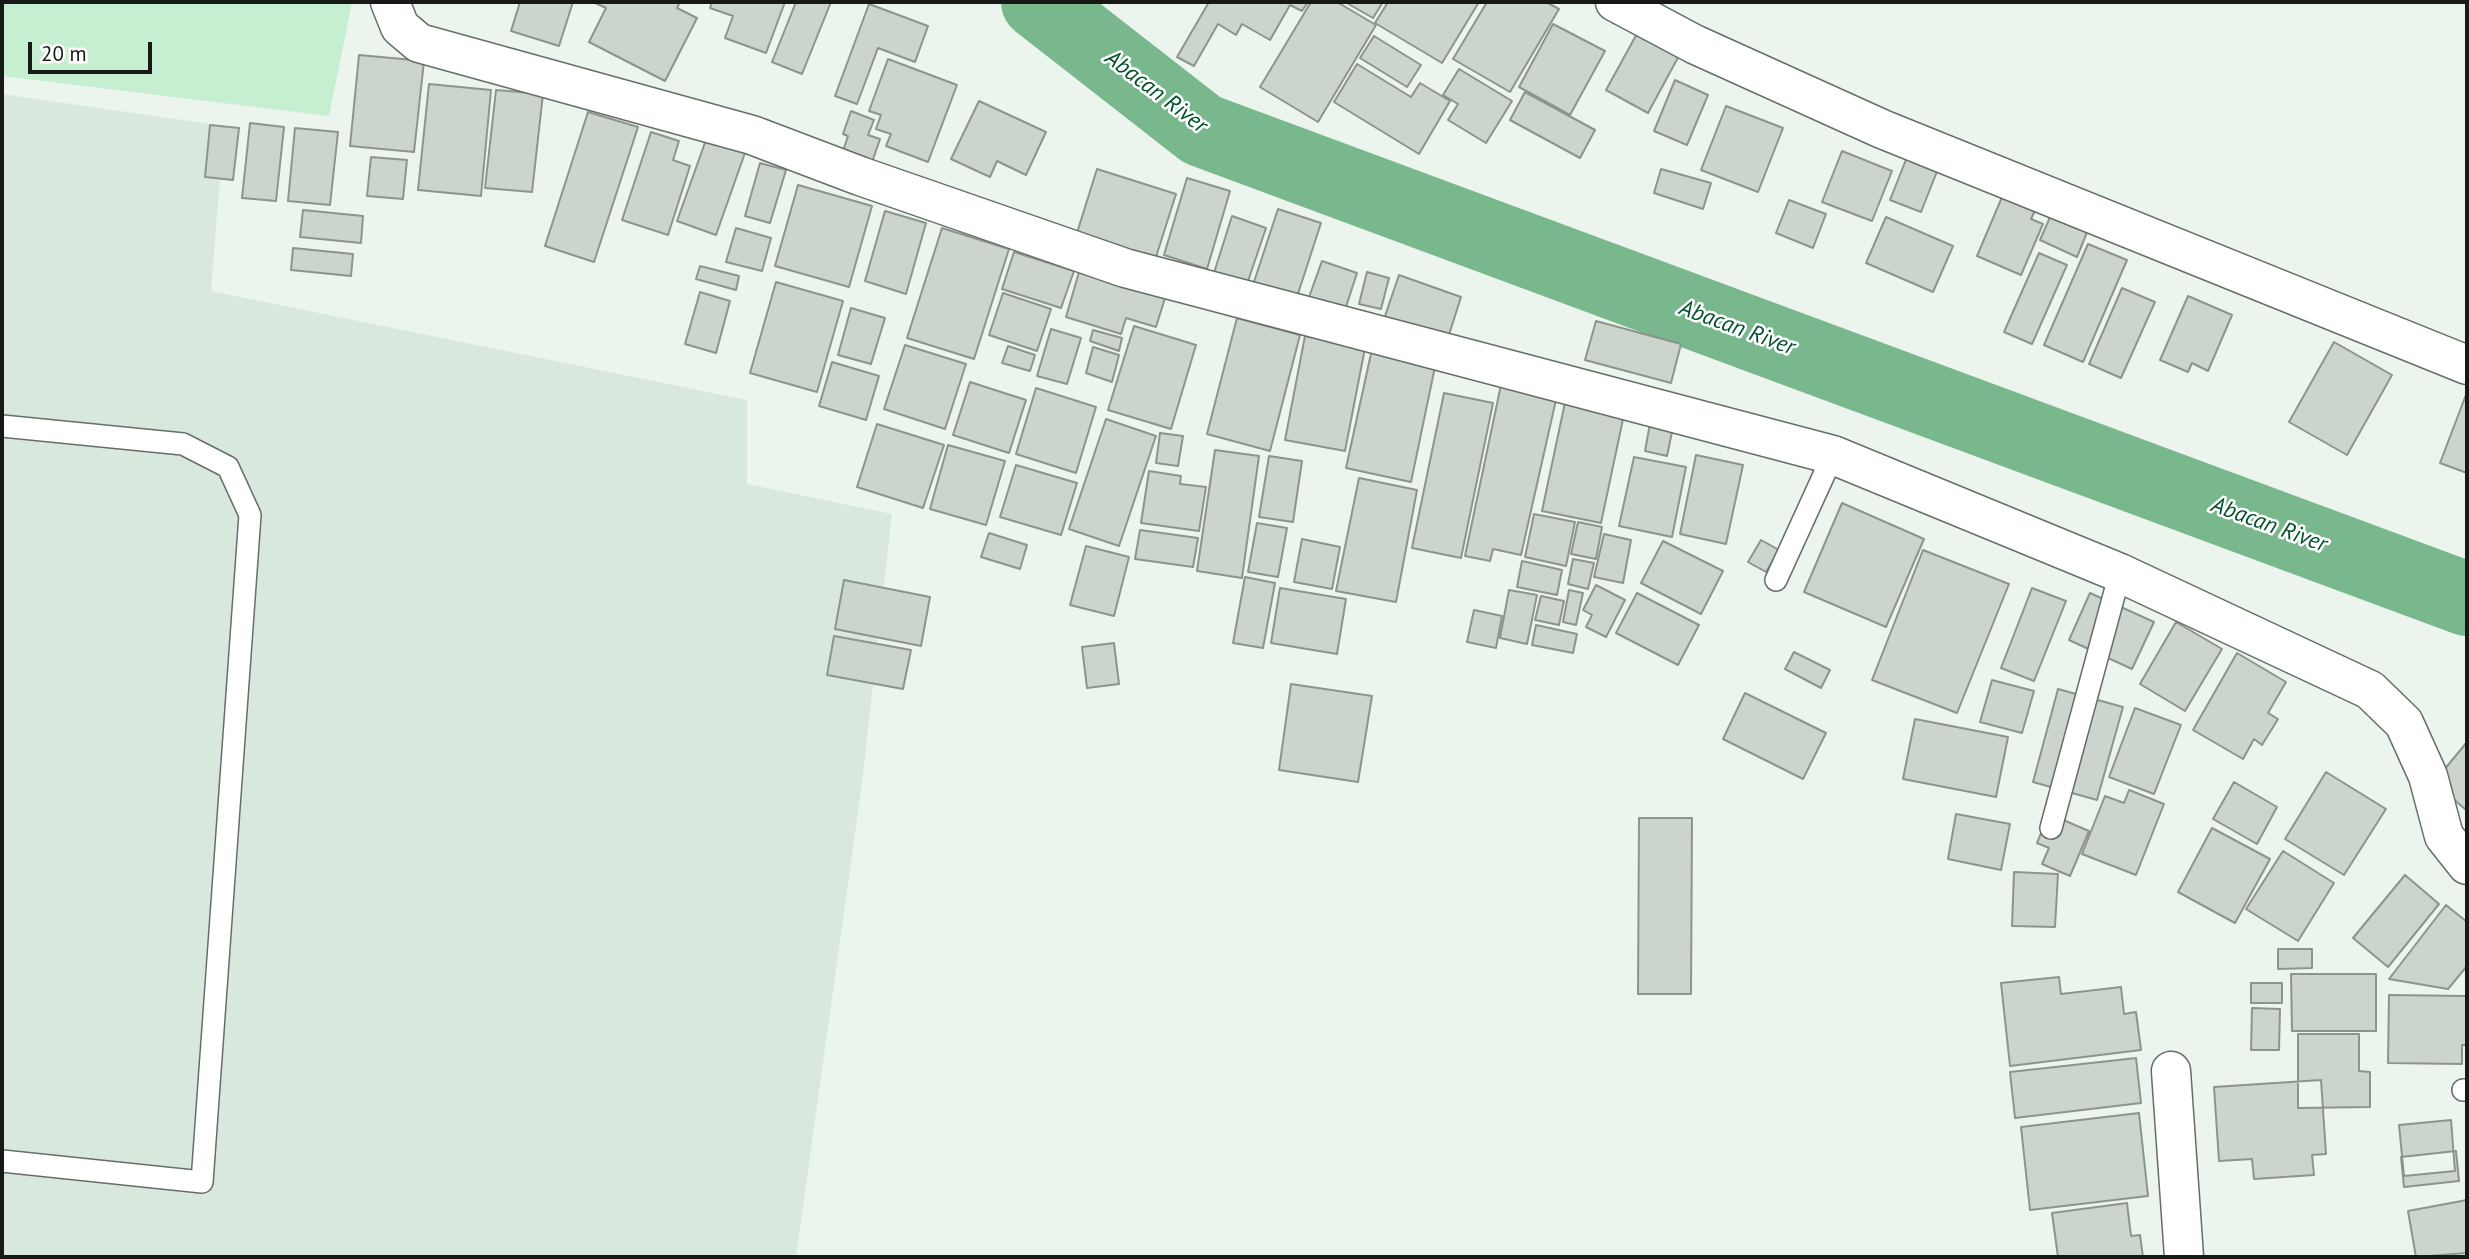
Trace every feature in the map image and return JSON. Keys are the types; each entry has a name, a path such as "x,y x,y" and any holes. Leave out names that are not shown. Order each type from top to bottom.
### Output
{"street":[{"path":"390,2 400,27 419,43 752,135 860,177 1125,268 1833,455 2120,573 2370,690 2404,723 2428,776 2444,836 2467,865"},
{"path":"1615,2 1694,44 1882,129 2467,365"},
{"path":"2171,1072 2183,1257"}],"lane":[{"path":"2,426 183,444 228,467 250,515 202,1182 2,1161"},
{"path":"1776,580 1833,455"},
{"path":"2051,828 2120,573"}],"shaded area":[{"path":"2,94 224,126 211,291 747,400 747,484 892,514 862,783 796,1257 2,1257"}],"green space":[{"path":"2,2 352,2 329,116 2,76"}],"building":[{"path":"520,2 573,2 559,46 511,31"},
{"path":"593,2 680,2 677,8 697,18 665,81 589,42 606,8"},
{"path":"712,2 785,2 766,53 725,38 733,16 710,8"},
{"path":"796,2 831,2 802,74 772,62"},
{"path":"1209,2 1308,2 1302,11 1290,5 1270,40 1242,24 1236,35 1218,24 1194,66 1177,57"},
{"path":"1311,2 1337,2 1376,25 1318,122 1260,87"},
{"path":"1345,2 1383,2 1373,18"},
{"path":"1388,2 1479,2 1442,63 1375,23"},
{"path":"1487,2 1546,2 1559,9 1510,92 1453,59"},
{"path":"869,4 928,26 915,62 878,48 857,104 835,96"},
{"path":"1553,24 1605,51 1570,115 1519,87"},
{"path":"1639,30 1681,52 1648,113 1606,90"},
{"path":"1374,36 1421,65 1407,87 1360,58"},
{"path":"359,55 424,61 414,152 350,146"},
{"path":"888,59 957,85 928,162 886,146 891,134 876,129 881,115 869,111"},
{"path":"1357,64 1411,97 1420,83 1450,101 1419,154 1334,102"},
{"path":"1459,69 1512,101 1486,143 1448,120 1458,104 1443,95"},
{"path":"1675,80 1708,95 1687,145 1654,131"},
{"path":"429,84 491,90 481,196 418,190"},
{"path":"496,90 543,94 532,192 485,188"},
{"path":"1525,92 1595,130 1580,158 1510,120"},
{"path":"979,101 1046,132 1026,175 997,161 990,177 951,159"},
{"path":"1726,106 1783,128 1758,192 1701,170"},
{"path":"851,111 874,120 868,135 880,139 871,165 842,154 848,136 843,134"},
{"path":"588,112 638,127 594,262 545,246"},
{"path":"250,123 284,127 276,201 242,198"},
{"path":"210,125 239,128 233,180 205,177"},
{"path":"295,128 338,132 330,205 288,201"},
{"path":"651,132 679,141 673,160 690,166 668,235 622,220"},
{"path":"707,137 746,150 716,235 677,221"},
{"path":"1842,151 1892,171 1872,221 1822,202"},
{"path":"371,157 407,160 403,199 367,196"},
{"path":"1907,157 1938,169 1921,212 1890,200"},
{"path":"760,163 786,170 770,223 745,216"},
{"path":"1097,169 1176,194 1155,260 1076,236"},
{"path":"1661,169 1711,183 1703,209 1654,193"},
{"path":"1187,178 1230,191 1207,269 1164,255"},
{"path":"798,185 872,206 849,287 775,266"},
{"path":"2005,190 2038,204 2031,219 2043,224 2021,275 1977,256"},
{"path":"1789,200 1826,214 1813,248 1776,233"},
{"path":"1278,209 1321,223 1295,303 1252,288"},
{"path":"303,210 363,216 361,243 300,237"},
{"path":"885,211 926,223 906,294 865,281"},
{"path":"2051,215 2088,230 2077,257 2040,240"},
{"path":"1232,216 1266,228 1246,287 1213,276"},
{"path":"1886,217 1953,246 1933,292 1866,263"},
{"path":"736,228 771,238 762,271 726,262"},
{"path":"942,228 1009,249 974,359 907,338"},
{"path":"2088,244 2127,260 2083,362 2044,345"},
{"path":"293,248 353,254 351,276 291,270"},
{"path":"1014,252 1074,271 1061,308 1002,289"},
{"path":"2039,253 2067,265 2032,344 2004,332"},
{"path":"1322,261 1357,273 1344,313 1308,300"},
{"path":"700,266 739,276 736,290 696,279"},
{"path":"1079,272 1165,298 1156,327 1126,318 1121,334 1066,317"},
{"path":"1367,272 1389,278 1381,309 1359,304"},
{"path":"1399,275 1461,297 1447,341 1384,319"},
{"path":"776,282 843,301 817,392 750,373"},
{"path":"2122,288 2155,302 2121,378 2089,364"},
{"path":"700,292 730,301 716,353 685,344"},
{"path":"1003,293 1051,309 1037,351 989,335"},
{"path":"2188,296 2232,315 2208,371 2192,363 2188,372 2160,360"},
{"path":"851,308 885,318 871,364 838,355"},
{"path":"1237,318 1300,335 1270,451 1207,434"},
{"path":"1596,321 1681,344 1671,383 1585,360"},
{"path":"1134,326 1196,345 1171,429 1108,410"},
{"path":"1051,329 1081,338 1067,384 1037,376"},
{"path":"1093,330 1122,338 1119,351 1090,341"},
{"path":"1305,336 1365,348 1345,451 1285,440"},
{"path":"2334,342 2392,375 2347,455 2289,422"},
{"path":"905,345 966,364 945,429 884,409"},
{"path":"1008,346 1035,355 1030,371 1002,363"},
{"path":"1093,347 1119,355 1112,382 1086,373"},
{"path":"1372,349 1436,362 1411,482 1346,468"},
{"path":"832,362 879,376 866,420 819,406"},
{"path":"1502,380 1558,391 1521,555 1493,549 1490,561 1465,556"},
{"path":"970,382 1026,400 1009,453 953,435"},
{"path":"1036,388 1096,407 1076,473 1016,454"},
{"path":"2467,392 2467,473 2440,463"},
{"path":"1444,393 1493,403 1461,558 1412,548"},
{"path":"1567,393 1626,405 1601,523 1542,511"},
{"path":"1651,418 1674,422 1667,456 1645,451"},
{"path":"1106,419 1156,436 1119,546 1069,529"},
{"path":"877,424 944,445 923,508 857,487"},
{"path":"1160,433 1183,436 1178,466 1156,463"},
{"path":"948,445 1005,461 986,525 930,509"},
{"path":"1215,450 1259,456 1242,578 1197,571"},
{"path":"1696,455 1743,465 1726,544 1680,534"},
{"path":"1269,456 1302,461 1293,522 1259,517"},
{"path":"1634,457 1686,467 1672,537 1619,526"},
{"path":"1016,465 1077,483 1061,535 1000,517"},
{"path":"1149,471 1181,476 1180,484 1206,487 1199,531 1141,523"},
{"path":"1359,478 1417,490 1396,602 1336,591"},
{"path":"1842,503 1924,539 1886,627 1804,592"},
{"path":"1534,514 1575,522 1566,566 1525,557"},
{"path":"1578,522 1602,527 1596,559 1571,554"},
{"path":"1257,523 1287,528 1278,577 1248,572"},
{"path":"1140,530 1198,538 1193,567 1135,559"},
{"path":"989,533 1027,545 1020,569 981,557"},
{"path":"1604,534 1631,540 1623,583 1594,577"},
{"path":"1302,539 1340,547 1332,589 1294,582"},
{"path":"1761,540 1779,550 1766,572 1748,562"},
{"path":"1663,541 1723,571 1701,614 1641,583"},
{"path":"1086,546 1129,557 1114,616 1070,605"},
{"path":"1923,550 2009,584 1957,713 1872,680"},
{"path":"1573,559 1594,563 1588,589 1568,584"},
{"path":"1522,561 1562,570 1557,595 1517,587"},
{"path":"1245,577 1275,583 1263,648 1233,643"},
{"path":"844,580 930,597 921,646 835,629"},
{"path":"1596,585 1625,600 1606,637 1586,627 1592,615 1583,610"},
{"path":"1280,588 1346,599 1337,654 1271,643"},
{"path":"2032,588 2066,601 2034,681 2001,668"},
{"path":"1509,590 1537,595 1527,644 1500,638"},
{"path":"1569,590 1583,593 1576,625 1563,622"},
{"path":"1637,593 1699,625 1678,665 1616,633"},
{"path":"2090,593 2154,622 2132,669 2069,640"},
{"path":"1541,596 1564,601 1559,625 1535,620"},
{"path":"1474,610 1502,616 1496,648 1467,642"},
{"path":"2176,622 2222,649 2185,711 2140,684"},
{"path":"1536,625 1577,634 1573,653 1532,645"},
{"path":"834,636 911,650 903,689 827,675"},
{"path":"1114,643 1119,684 1087,688 1082,647"},
{"path":"1794,652 1830,670 1821,688 1785,669"},
{"path":"2237,653 2286,682 2268,713 2278,719 2262,745 2254,739 2243,759 2193,730"},
{"path":"1992,680 2034,691 2022,733 1980,722"},
{"path":"1291,684 1372,696 1358,782 1279,770"},
{"path":"2058,689 2123,707 2097,800 2033,782"},
{"path":"1745,693 1826,733 1803,779 1723,739"},
{"path":"2135,708 2181,725 2154,794 2109,777"},
{"path":"1915,719 2008,737 1996,797 1903,779"},
{"path":"2467,742 2467,808 2466,810 2434,782"},
{"path":"2326,772 2386,809 2344,875 2285,839"},
{"path":"2234,782 2277,807 2257,844 2213,819"},
{"path":"2129,790 2164,804 2136,875 2082,854 2105,796 2124,803"},
{"path":"1956,814 2010,824 2001,870 1948,859"},
{"path":"2049,814 2089,831 2070,876 2042,864 2049,848 2037,843"},
{"path":"1639,818 1692,818 1691,994 1638,994"},
{"path":"2212,828 2270,859 2235,923 2178,892"},
{"path":"2283,851 2334,883 2298,941 2246,909"},
{"path":"2014,872 2058,874 2055,927 2012,926"},
{"path":"2405,875 2439,904 2388,967 2353,938"},
{"path":"2446,905 2467,922 2467,966 2448,989 2389,979"},
{"path":"2278,949 2312,949 2312,968 2278,969"},
{"path":"2291,974 2376,974 2376,1031 2292,1031"},
{"path":"2059,977 2061,994 2121,987 2124,1014 2136,1012 2141,1050 2010,1066 2001,983"},
{"path":"2251,983 2282,983 2282,1003 2251,1003"},
{"path":"2389,995 2467,996 2467,1045 2462,1045 2462,1064 2388,1063"},
{"path":"2252,1008 2280,1009 2279,1050 2251,1050"},
{"path":"2298,1034 2359,1034 2359,1071 2370,1072 2370,1107 2298,1108"},
{"path":"2136,1058 2141,1103 2015,1118 2010,1072"},
{"path":"2321,1080 2326,1154 2312,1155 2314,1175 2254,1179 2252,1159 2219,1161 2214,1087"},
{"path":"2139,1113 2148,1196 2030,1210 2021,1127"},
{"path":"2451,1120 2455,1171 2404,1176 2399,1125"},
{"path":"2456,1151 2459,1181 2404,1187 2401,1157"},
{"path":"2467,1200 2467,1253 2416,1257 2408,1211"},
{"path":"2127,1203 2131,1236 2140,1235 2143,1257 2058,1257 2052,1213"}],"waterway":[{"name":"Abacan River","path":"1038,2 1202,130 2467,599"}]}
